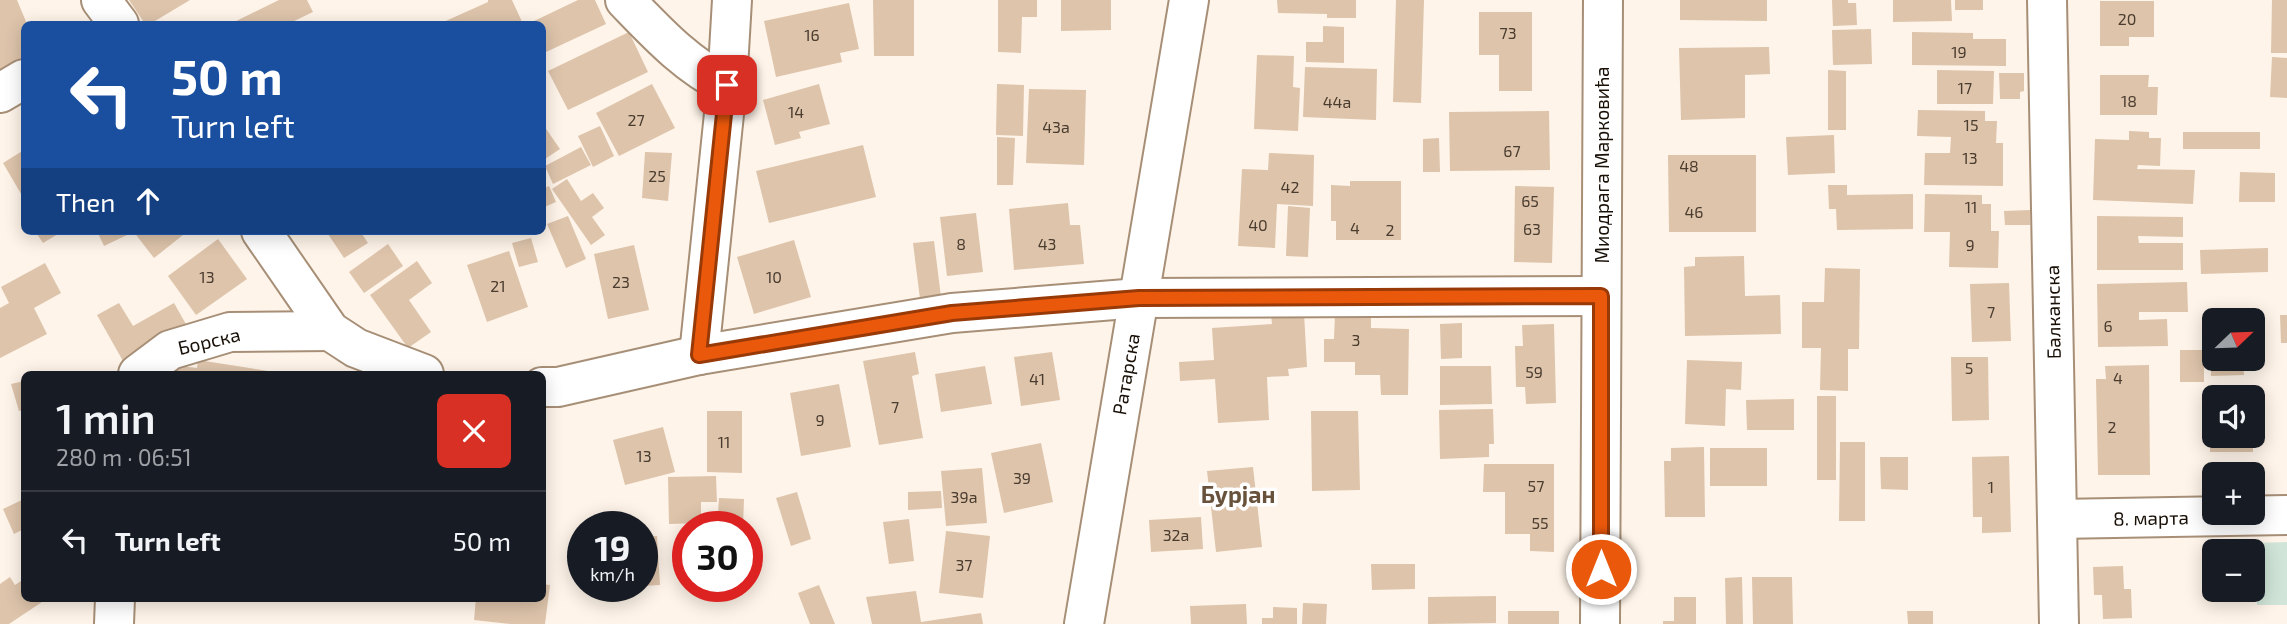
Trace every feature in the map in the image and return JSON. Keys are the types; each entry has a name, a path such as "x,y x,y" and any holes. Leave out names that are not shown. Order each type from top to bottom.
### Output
{"street":[{"path":"101,0 117,21"},
{"path":"625,0 695,67 727,85"},
{"path":"699,355 727,85 732,0"},
{"name":"Ратарска","path":"1084,624 1189,0"},
{"name":"Миодрага Марковића","path":"1600,624 1603,0"},
{"name":"Балканска","path":"2048,0 2059,624"},
{"path":"0,93 21,81"},
{"path":"264,235 330,331 356,348 416,371"},
{"path":"546,387 558,387 699,355 952,313 1139,298 1601,296"},
{"name":"Борска","path":"142,371 170,350 230,332 330,331"},
{"name":"8. марта","path":"2057,519 2287,515"},
{"path":"114,624 115,602"}],"green space":[{"path":"2287,542 2287,605 2257,605 2257,602 2265,602 2265,543"}],"building":[{"path":"0,0 17,0 26,21 21,21 21,61 0,70"},
{"path":"129,0 190,0 155,21 143,21"},
{"path":"279,0 307,0 313,12 294,21 236,21"},
{"path":"512,0 522,21 446,21 488,2"},
{"path":"578,0 595,0 606,24 546,52 546,21 534,21"},
{"path":"873,0 914,0 914,56 874,56"},
{"path":"998,0 1037,0 1037,17 1022,17 1021,53 998,52"},
{"path":"1061,0 1111,0 1111,30 1061,31"},
{"path":"1277,0 1356,0 1356,18 1327,18 1327,14 1278,13"},
{"path":"1396,0 1424,0 1421,103 1393,102"},
{"path":"1680,0 1767,0 1767,21 1680,20"},
{"path":"1832,0 1856,3 1857,25 1833,26"},
{"path":"1893,0 1951,0 1952,21 1893,22"},
{"path":"1955,0 1983,0 1983,10 1955,10"},
{"path":"2272,0 2287,0 2287,53 2271,53"},
{"path":"2100,1 2154,1 2154,37 2129,37 2129,46 2100,46"},
{"path":"849,3 859,49 840,53 842,62 776,77 764,21"},
{"path":"1479,12 1532,12 1532,91 1499,91 1499,55 1479,55"},
{"path":"1323,26 1344,27 1344,63 1306,62 1306,42 1323,42"},
{"path":"1871,29 1872,64 1833,65 1832,30"},
{"path":"629,32 648,72 568,110 548,71"},
{"path":"1912,32 1973,33 1973,39 2006,39 2006,66 1912,65"},
{"path":"1769,47 1770,74 1745,75 1745,118 1681,120 1679,48"},
{"path":"1257,55 1294,56 1293,87 1300,88 1298,131 1254,129"},
{"path":"2272,57 2287,58 2287,98 2270,97"},
{"path":"1305,67 1377,69 1376,120 1303,117"},
{"path":"1828,70 1846,71 1846,130 1828,130"},
{"path":"1937,70 1994,71 1993,104 1937,104"},
{"path":"1999,73 2024,73 2024,91 2020,92 2020,99 2000,99"},
{"path":"2100,75 2149,75 2148,87 2158,87 2157,115 2100,115"},
{"path":"652,84 675,128 619,156 596,113"},
{"path":"819,84 830,124 799,132 801,138 775,145 763,100"},
{"path":"997,84 1024,85 1023,136 996,135"},
{"path":"1029,89 1086,90 1084,165 1026,163"},
{"path":"1918,110 1985,111 1985,121 1997,121 1996,143 2003,143 2003,186 1924,185 1925,153 1950,153 1951,137 1917,136"},
{"path":"1549,111 1550,170 1450,171 1449,112"},
{"path":"600,126 614,156 593,167 578,136"},
{"path":"546,129 560,149 546,158"},
{"path":"2129,131 2149,132 2149,138 2161,138 2160,166 2138,165 2137,169 2195,170 2193,204 2093,200 2095,139 2129,140"},
{"path":"2183,132 2260,132 2260,149 2183,149"},
{"path":"1834,135 1835,173 1788,175 1786,137"},
{"path":"997,137 1015,138 1013,185 997,185"},
{"path":"1439,138 1440,172 1423,172 1423,139"},
{"path":"863,145 876,197 769,223 756,171"},
{"path":"581,147 591,165 553,184 546,165"},
{"path":"21,152 21,194 3,163"},
{"path":"645,152 672,153 668,201 642,198"},
{"path":"1269,153 1314,155 1313,206 1277,204 1275,248 1238,246 1242,169 1268,170"},
{"path":"1668,155 1756,155 1756,232 1669,232"},
{"path":"2240,172 2275,173 2275,202 2239,202"},
{"path":"567,179 581,201 593,193 604,208 592,217 605,235 591,245 552,189"},
{"path":"1350,181 1401,181 1401,240 1336,240 1336,221 1331,221 1331,185 1350,186"},
{"path":"1828,185 1847,185 1847,195 1913,194 1913,229 1837,230 1836,209 1829,209"},
{"path":"549,186 556,202 546,206 546,187"},
{"path":"1515,186 1554,187 1552,263 1514,262"},
{"path":"1925,194 1982,195 1982,204 1991,204 1991,231 1999,231 1998,268 1949,267 1950,232 1924,232"},
{"path":"1068,203 1070,225 1080,225 1084,264 1014,270 1009,209"},
{"path":"1288,206 1310,208 1308,257 1286,256"},
{"path":"2030,210 2030,225 2005,225 2004,211"},
{"path":"976,213 983,272 947,276 940,217"},
{"path":"568,216 586,259 566,268 547,224"},
{"path":"2097,216 2183,217 2183,237 2138,236 2139,243 2183,243 2183,270 2097,270"},
{"path":"38,235 56,235 43,243"},
{"path":"99,235 127,235 104,246"},
{"path":"136,235 183,235 154,258"},
{"path":"329,235 363,235 368,243 344,258"},
{"path":"531,238 538,262 519,267 512,243"},
{"path":"218,239 247,279 196,315 168,276"},
{"path":"794,240 811,297 754,314 737,257"},
{"path":"934,241 941,297 920,299 913,243"},
{"path":"388,244 403,266 364,293 349,272"},
{"path":"634,245 649,310 608,319 594,254"},
{"path":"2268,248 2268,272 2201,274 2200,250"},
{"path":"509,251 528,307 487,322 467,265"},
{"path":"1744,256 1745,296 1780,295 1781,334 1685,336 1684,267 1695,266 1695,257"},
{"path":"417,261 432,283 409,300 431,332 408,348 370,295"},
{"path":"45,263 61,293 34,308 47,334 0,358 0,308 9,303 1,287"},
{"path":"1825,268 1860,269 1859,349 1848,349 1848,391 1820,390 1821,348 1802,348 1802,302 1824,302"},
{"path":"2187,282 2188,312 2139,312 2139,320 2167,319 2168,346 2098,347 2097,284"},
{"path":"2009,283 2011,341 1972,342 1970,284"},
{"path":"119,303 133,326 174,303 187,326 123,361 97,315"},
{"path":"1304,313 1307,367 1288,369 1289,376 1267,377 1269,420 1218,423 1215,379 1180,381 1179,362 1214,360 1212,328 1272,324 1271,315"},
{"path":"1335,313 1371,314 1371,328 1409,329 1408,395 1381,395 1380,375 1355,375 1355,362 1324,362 1324,339 1334,339"},
{"path":"2280,315 2287,315 2287,343 2281,343"},
{"path":"1462,323 1462,358 1441,359 1440,324"},
{"path":"1554,324 1556,403 1526,404 1525,387 1516,387 1515,346 1523,346 1522,325"},
{"path":"2180,350 2202,350 2204,382 2180,382"},
{"path":"915,352 919,374 912,376 923,438 879,445 863,361"},
{"path":"1052,352 1060,400 1021,406 1014,357"},
{"path":"1951,357 1988,357 1989,420 1952,421"},
{"path":"198,360 268,371 173,371 174,365 197,368"},
{"path":"1687,360 1742,362 1741,390 1726,389 1725,426 1685,424"},
{"path":"2149,365 2150,475 2098,475 2096,379 2106,379 2105,366"},
{"path":"985,366 992,404 941,412 935,374"},
{"path":"1440,366 1491,366 1492,404 1440,405"},
{"path":"2211,371 2244,371 2244,375 2211,376"},
{"path":"21,382 21,411 19,411 11,384"},
{"path":"839,384 851,447 801,456 790,393"},
{"path":"1817,396 1836,396 1836,480 1817,480"},
{"path":"1794,399 1794,430 1747,430 1746,400"},
{"path":"1493,409 1494,444 1489,444 1489,457 1440,459 1439,410"},
{"path":"707,411 742,411 742,473 707,472"},
{"path":"1311,411 1358,411 1360,490 1312,491"},
{"path":"663,427 675,472 625,485 613,440"},
{"path":"1840,442 1865,442 1865,521 1839,521"},
{"path":"1041,443 1053,502 1004,513 991,453"},
{"path":"1704,447 1705,517 1665,517 1664,461 1671,461 1671,448"},
{"path":"1710,448 1767,448 1767,486 1710,486"},
{"path":"2210,448 2253,448 2253,452 2210,452"},
{"path":"2009,456 2011,532 1982,533 1982,517 1973,517 1972,457"},
{"path":"1880,457 1908,457 1908,490 1881,489"},
{"path":"1484,464 1554,464 1554,552 1530,551 1530,534 1505,534 1505,492 1483,492"},
{"path":"1253,467 1262,547 1216,552 1207,471"},
{"path":"982,468 987,523 946,526 941,471"},
{"path":"716,476 717,502 701,502 701,511 672,511 672,524 669,524 668,477"},
{"path":"941,491 942,508 908,510 908,492"},
{"path":"797,492 811,539 791,546 776,498"},
{"path":"719,498 744,499 744,511 718,511"},
{"path":"21,500 21,530 14,534 3,509"},
{"path":"1201,517 1203,549 1151,552 1149,520"},
{"path":"909,519 914,561 889,564 883,522"},
{"path":"946,531 990,536 983,598 939,593"},
{"path":"658,552 660,585 658,585"},
{"path":"1371,564 1415,564 1415,589 1372,590"},
{"path":"2123,566 2124,589 2131,589 2132,618 2103,619 2102,595 2094,595 2093,567"},
{"path":"10,577 15,585 21,581 21,602 42,602 9,624 0,624 0,584"},
{"path":"1742,577 1743,624 1726,624 1725,578"},
{"path":"1752,577 1792,577 1793,624 1753,624"},
{"path":"546,584 550,585 545,624 474,620 476,602 546,602"},
{"path":"819,585 835,624 810,624 798,593"},
{"path":"916,591 921,622 981,613 983,624 872,624 866,597"},
{"path":"1496,596 1496,623 1428,624 1428,597"},
{"path":"1674,597 1696,597 1696,624 1663,624 1663,621 1674,621"},
{"path":"1303,603 1327,604 1326,624 1302,624"},
{"path":"1246,604 1247,624 1191,624 1190,606"},
{"path":"1273,607 1297,608 1297,624 1262,624 1262,618 1273,618"},
{"path":"1508,611 1559,611 1559,624 1508,624"},
{"path":"1907,611 1933,611 1933,624 1908,624"}],"district":[{"name":"Бурјан","path":"1238,495"}],"route":[{"path":"727,85 699,355 952,313 1139,298 1601,296 1601,569"}]}
